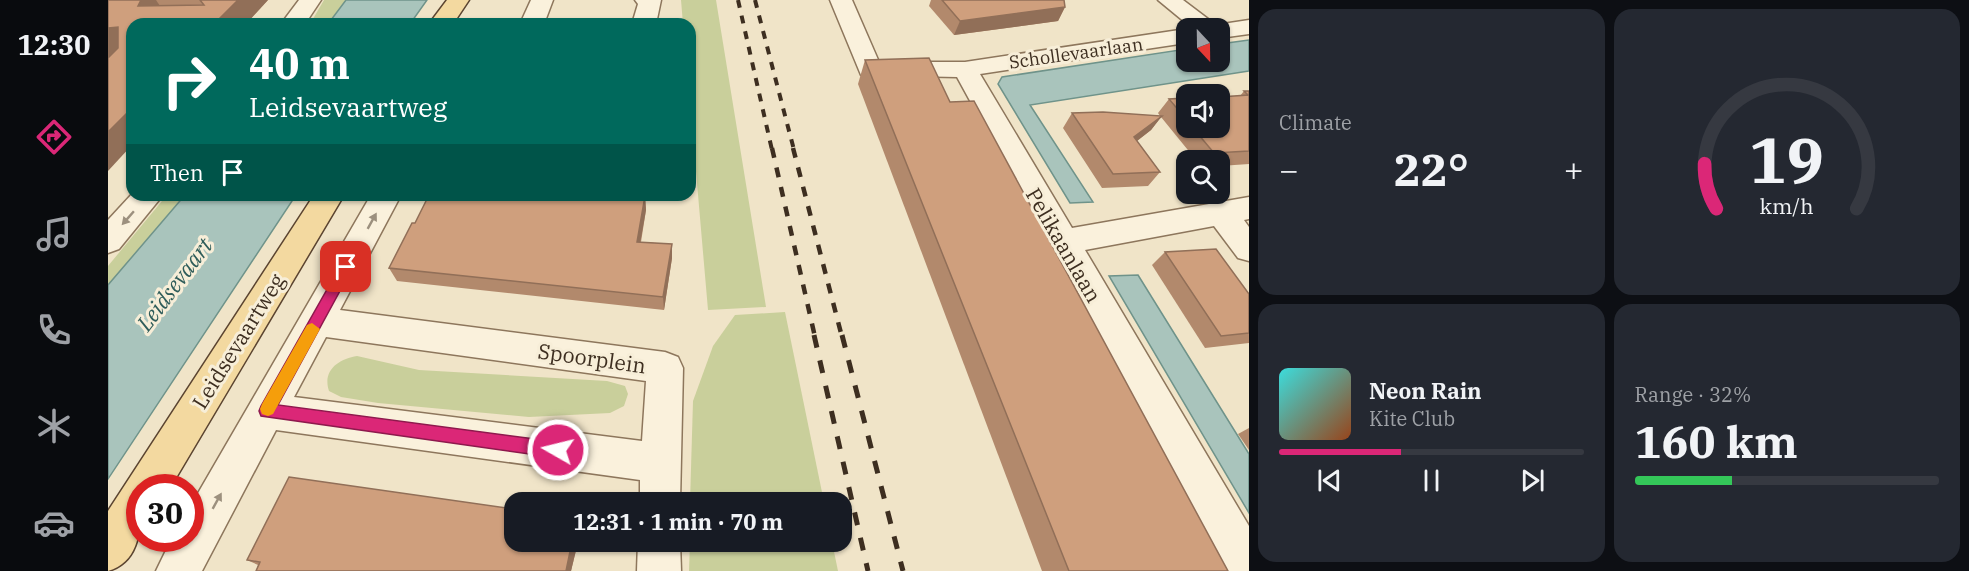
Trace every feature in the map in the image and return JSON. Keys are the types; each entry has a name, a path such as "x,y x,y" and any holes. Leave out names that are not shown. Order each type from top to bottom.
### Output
{"main road":[{"path":"445,18 458,0"},
{"name":"Leidsevaartweg","path":"156,474 325,201"},
{"path":"108,550 126,521"}],"street":[{"path":"297,18 310,0"},
{"path":"534,18 542,0"},
{"path":"646,0 650,0 646,18"},
{"path":"842,0 870,70 964,69"},
{"path":"1169,0 1193,18"},
{"path":"1230,30 1249,27"},
{"name":"Schollevaarlaan","path":"964,69 1176,37"},
{"name":"Pelikaanlaan","path":"964,69 1249,568"},
{"path":"108,242 143,201"},
{"path":"178,571 383,201"},
{"path":"1062,242 1235,210 1249,249"},
{"name":"Spoorplein","path":"316,321 665,368 660,463"},
{"path":"267,411 660,463 660,492"},
{"path":"659,552 659,571"}],"green space":[{"path":"324,0 346,0 332,18 314,18"},
{"path":"681,0 716,0 766,307 708,310 696,171 696,18 682,18"},
{"path":"162,201 185,201 108,295 108,266"},
{"path":"785,312 822,492 690,492 693,401 713,346 735,315"},
{"path":"357,356 419,370 607,381 625,386 628,394 624,406 610,413 529,417 378,403 341,397 329,391 327,384 330,371 338,363"},
{"path":"690,552 834,552 838,571 689,571"}],"water":[{"path":"346,0 427,0 414,18 332,18"},
{"path":"1249,40 1249,71 1030,105 1093,202 1070,203 998,84 1002,77 1176,51 1176,72 1230,72 1230,43"},
{"name":"Leidsevaart","path":"180,201 292,201 108,479 108,285"},
{"path":"1138,275 1249,454 1249,513 1109,276"}],"building":[{"path":"108,0 141,0 138,6 204,5 200,0 238,0 220,18 126,18 126,114 108,132 108,58 118,48 118,27 108,28"},
{"path":"942,0 1064,0 1065,7 960,21"},
{"path":"929,58 950,102 974,101 1228,571 1069,571 865,60"},
{"path":"1244,91 1249,91 1249,151 1211,150 1201,138 1230,138 1230,96 1248,95"},
{"path":"1169,99 1176,99 1176,107"},
{"path":"1103,112 1162,116 1134,137 1160,172 1113,174 1072,113"},
{"path":"426,201 644,201 637,242 672,244 663,297 389,268 412,223 415,223"},
{"path":"1216,249 1249,294 1249,333 1221,336 1165,252"},
{"path":"289,477 504,508 504,552 570,552 566,571 256,571 260,562 247,560"}],"railway":[{"path":"738,0 772,150"},
{"path":"755,0 794,150"},
{"path":"772,148 815,337"},
{"path":"793,148 842,337"},
{"path":"814,335 868,571"},
{"path":"842,335 903,571"}],"slow traffic":[{"path":"268,409 312,329"}],"route":[{"path":"346,267 267,411 558,450"}]}
